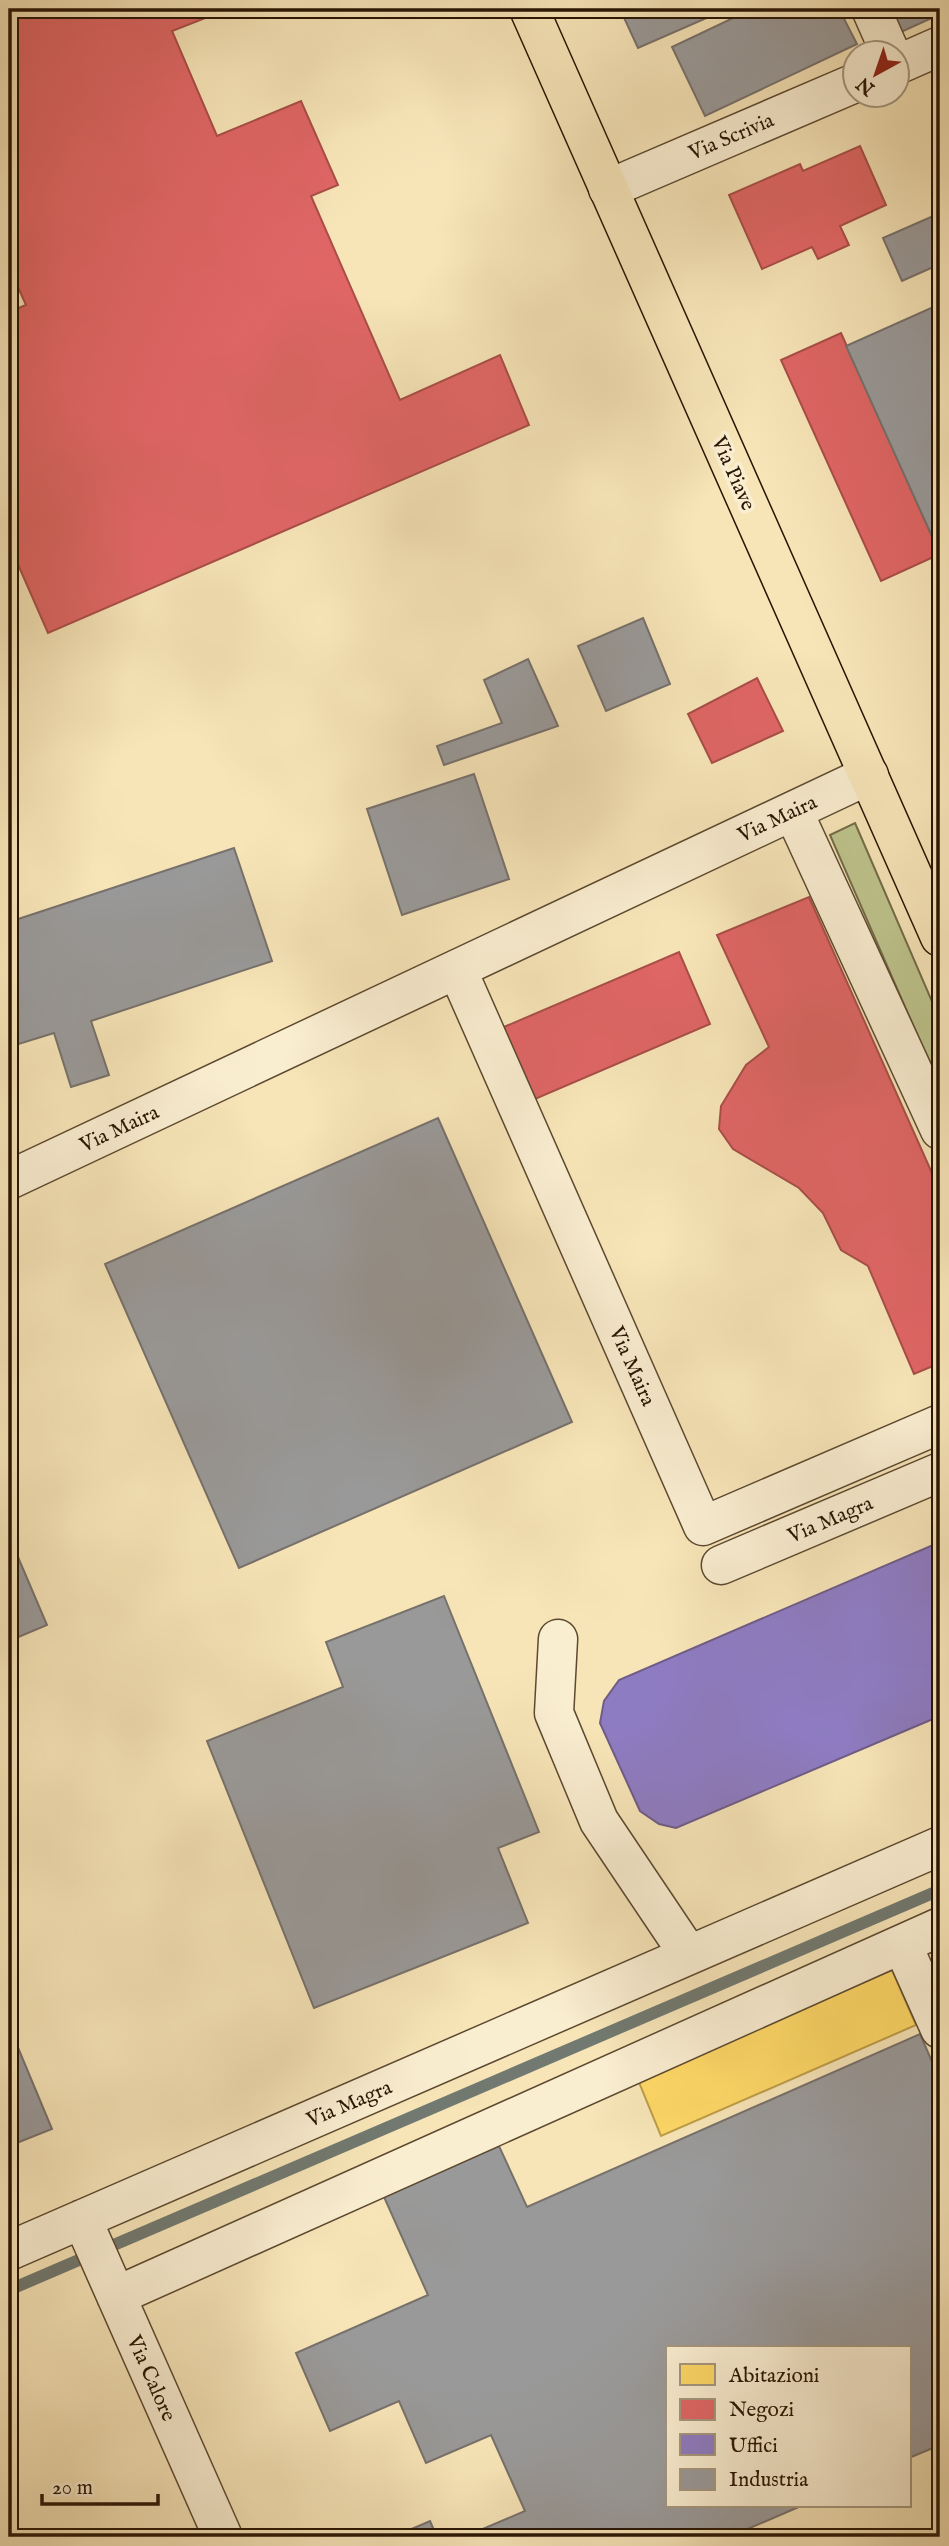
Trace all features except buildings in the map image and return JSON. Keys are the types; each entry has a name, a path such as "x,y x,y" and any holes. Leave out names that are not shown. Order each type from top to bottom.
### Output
{"main road":[{"name":"Via Piave","path":"529,9 940,937"}],"street":[{"path":"871,9 884,38"},
{"path":"911,59 940,46"},
{"name":"Via Scrivia","path":"608,189 841,89"},
{"name":"Via Maira","path":"9,1180 869,775"},
{"path":"793,811 940,1130"},
{"name":"Via Maira","path":"457,969 704,1527 940,1424"},
{"name":"Via Magra","path":"720,1565 940,1472"},
{"path":"558,1639 554,1713 599,1821 689,1955"},
{"name":"Via Magra","path":"9,2251 940,1846"},
{"path":"116,2296 940,1927"},
{"path":"902,1944 940,2029"},
{"name":"Via Calore","path":"82,2219 223,2537"}],"green space":[{"path":"855,823 940,1020 940,1087 830,835"}],"waterway":[{"path":"9,2290 940,1890"}]}
